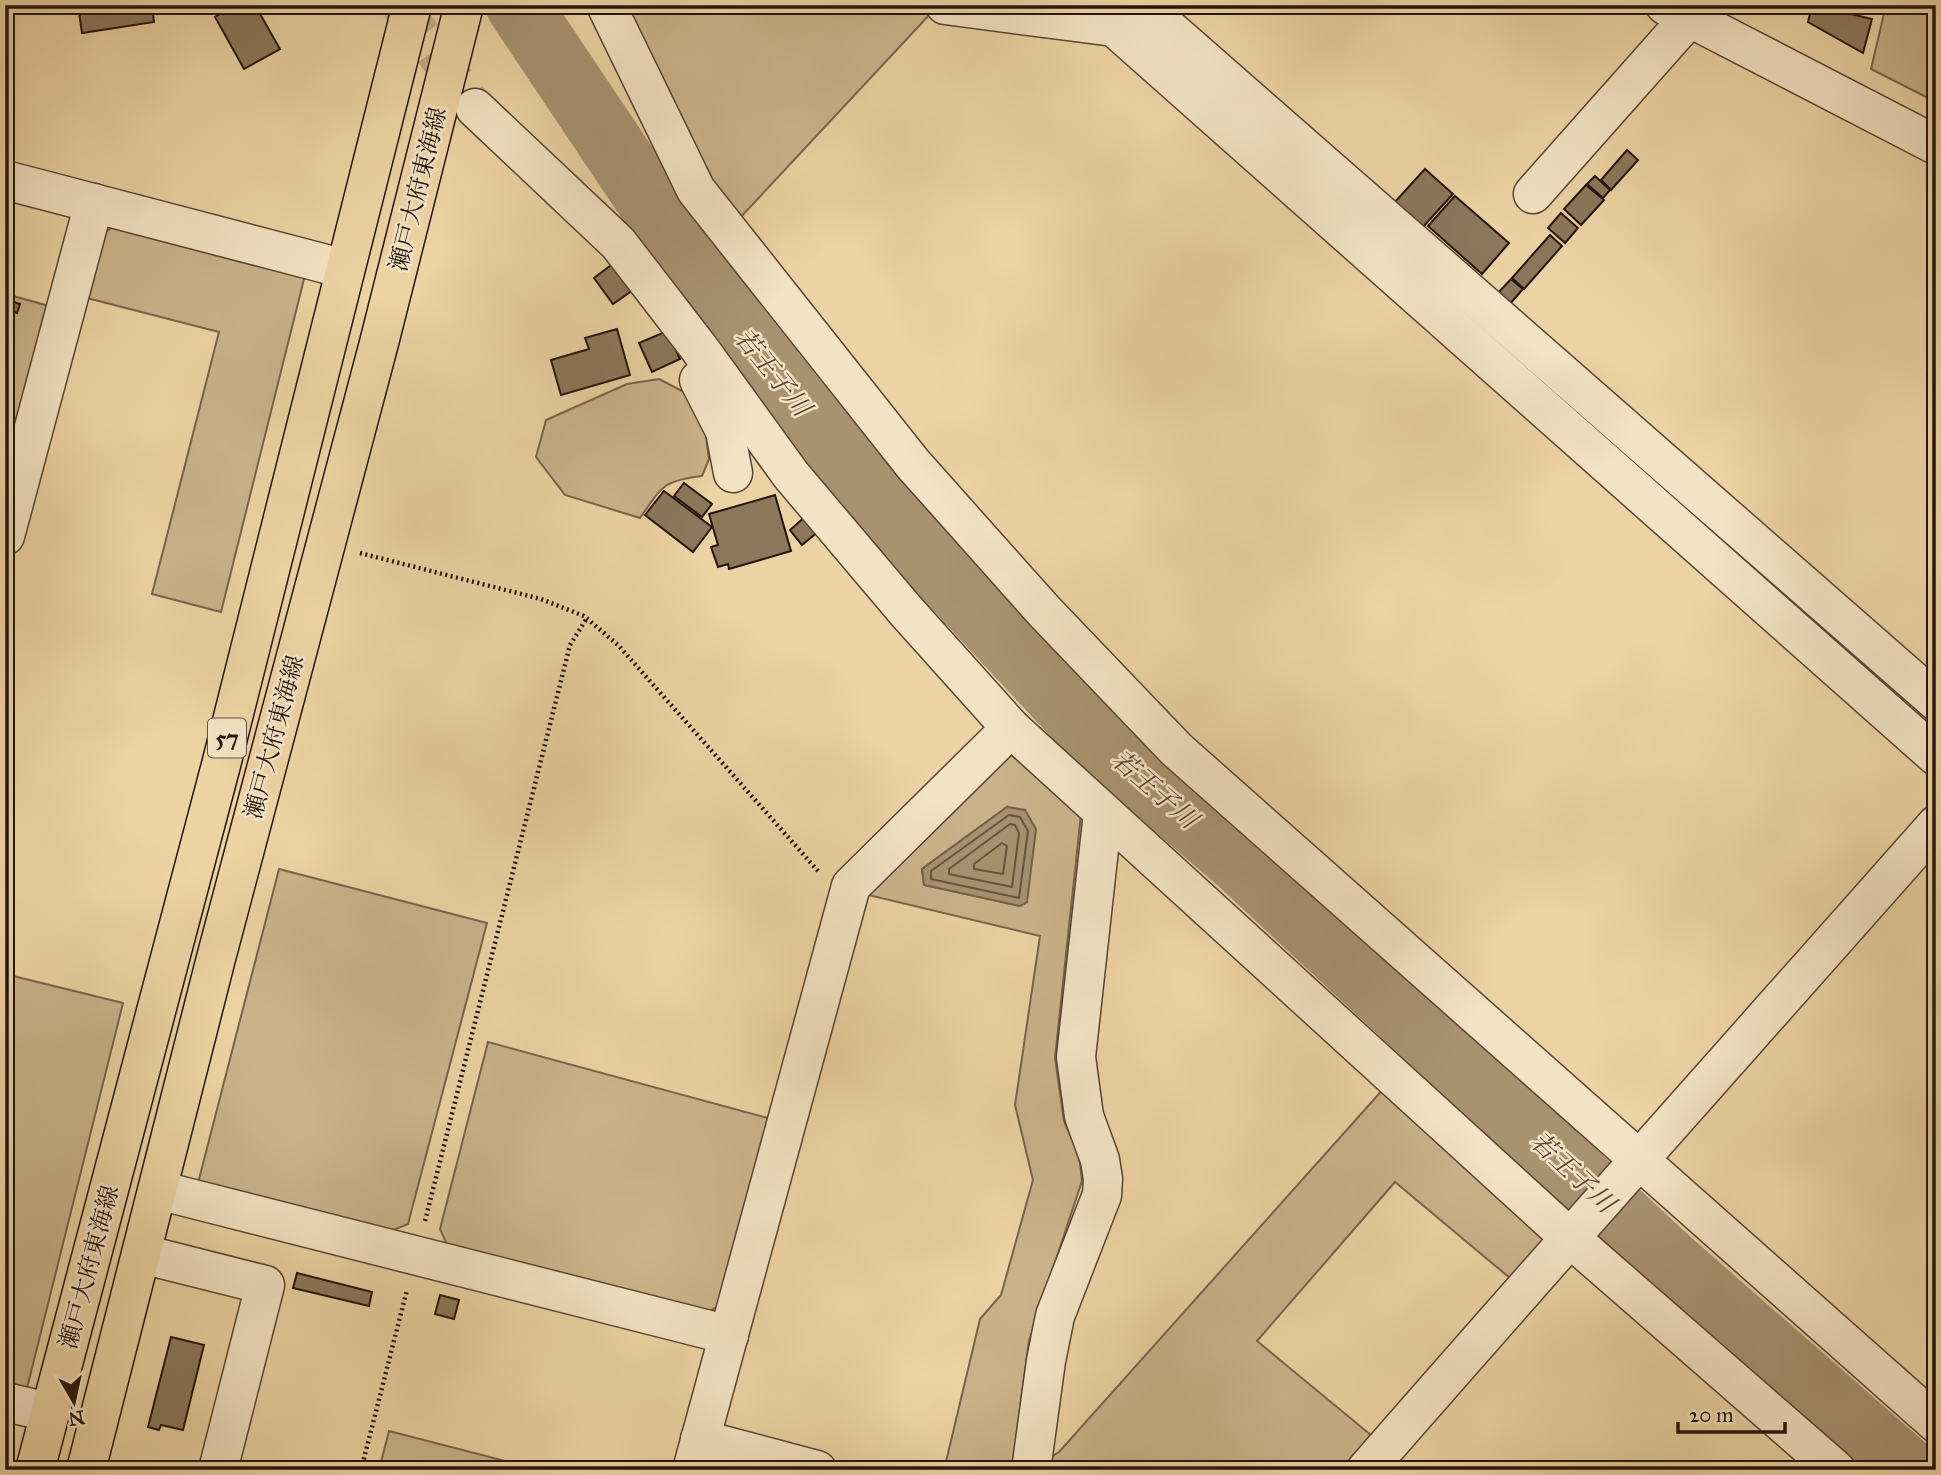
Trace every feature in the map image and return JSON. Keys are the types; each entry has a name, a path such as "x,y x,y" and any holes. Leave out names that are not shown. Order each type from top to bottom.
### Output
{"main road":[{"name":"瀬戸大府東海線","path":"35,1470 217,779 412,5"},
{"name":"瀬戸大府東海線","path":"86,1470 462,13"}],"street":[{"path":"606,5 696,190 913,464 1044,611 1176,749 1936,1423"},
{"path":"945,5 1114,27 1936,756"},
{"path":"1136,5 1152,14 1936,701"},
{"path":"1532,194 1677,12 1936,145"},
{"path":"475,108 618,243 699,348 791,475 906,611 1011,728 1569,1237 1836,1470"},
{"path":"5,180 345,269"},
{"path":"5,536 94,203"},
{"path":"699,348 699,380 725,431 733,473"},
{"path":"817,1470 696,1454 851,886 1011,728"},
{"path":"1031,1470 1055,1316 1102,1195 1100,1160 1084,1115 1076,1056 1103,813"},
{"path":"1366,1470 1569,1237 1639,1162 1936,825"},
{"path":"158,1190 729,1335"},
{"path":"142,1254 265,1284 218,1470"},
{"path":"5,1402 49,1412"}],"path":[{"path":"325,544 541,599 587,618 618,645 822,875 849,895"},
{"path":"361,1470 570,645 587,618"}],"shaded area":[{"path":"619,5 889,5 933,11 739,219 716,190"},
{"path":"1886,5 1936,5 1936,102 1871,69"},
{"path":"116,224 305,275 221,612 152,594 219,332 83,297 98,238"},
{"path":"6,294 49,306 21,414 12,424 5,425"},
{"path":"659,379 686,393 704,422 709,459 702,476 678,480 664,487 640,518 565,495 536,457 546,420 627,384"},
{"path":"1012,752 1081,814 1055,1058 1064,1121 1079,1155 1082,1181 1029,1341 1012,1470 944,1470 980,1319 1001,1295 1033,1180 1015,1105 1040,936 860,893","holes":["1007,807 1027,902 1020,906 924,885 922,869"]},
{"path":"279,869 487,923 408,1224 391,1231 198,1183"},
{"path":"5,974 123,1003 25,1396 5,1391"},
{"path":"488,1042 768,1118 720,1305 705,1314 447,1245 440,1229"},
{"path":"1386,1086 1551,1235 1517,1284 1395,1182 1257,1341 1377,1440 1350,1470 1040,1470 1040,1464 1059,1452"},
{"path":"389,1431 540,1470 379,1470"}],"water":[{"path":"1007,807 1025,810 1036,829 1027,902 1020,906 924,885 922,869"}],"building":[{"path":"78,5 152,5 154,22 82,33"},
{"path":"236,5 255,5 280,49 244,69 215,17"},
{"path":"1812,5 1872,19 1863,53 1808,22"},
{"path":"1627,150 1638,160 1611,190 1601,180"},
{"path":"1425,169 1453,194 1422,228 1394,203"},
{"path":"1595,176 1610,190 1603,198 1587,184"},
{"path":"1586,185 1604,200 1581,225 1564,209"},
{"path":"1455,196 1509,243 1482,274 1428,226"},
{"path":"1561,213 1578,228 1565,243 1548,228"},
{"path":"1550,235 1562,246 1524,289 1512,278"},
{"path":"614,263 633,290 613,304 594,278"},
{"path":"1511,279 1523,289 1508,306 1496,295"},
{"path":"10,301 20,304 17,313 7,310"},
{"path":"617,329 630,375 561,395 551,360 589,349 585,338"},
{"path":"667,331 680,359 652,372 639,343"},
{"path":"684,483 712,504 702,517 674,496"},
{"path":"664,491 712,527 693,552 645,515"},
{"path":"775,495 791,551 729,569 728,564 718,567 711,547 718,545 709,514"},
{"path":"806,516 819,531 802,545 790,530"},
{"path":"297,1273 372,1292 369,1306 293,1288"},
{"path":"440,1295 459,1300 454,1319 435,1314"},
{"path":"171,1337 204,1345 183,1430 161,1425 159,1430 148,1427"}],"waterway":[{"name":"若王子川","path":"518,5 712,295 873,498 1097,739 1238,860 1671,1263 1907,1470"},
{"path":"1579,414 1609,440"},
{"path":"1092,773 1097,739"}],"tunnel":[{"path":"400,5 475,108"}]}
